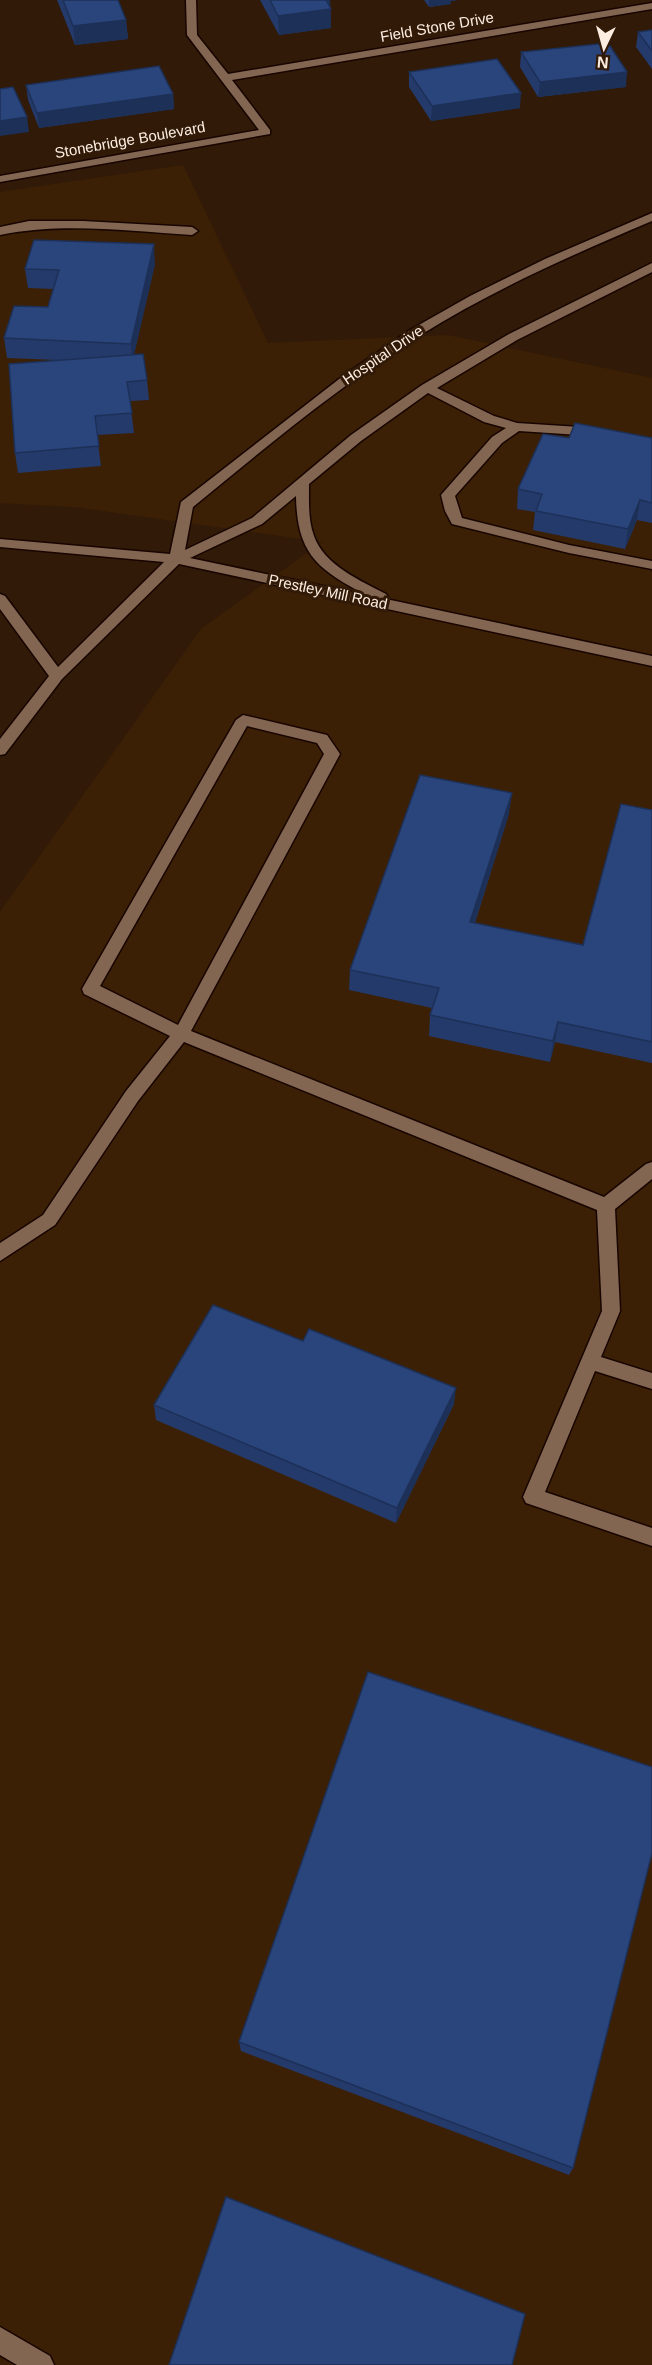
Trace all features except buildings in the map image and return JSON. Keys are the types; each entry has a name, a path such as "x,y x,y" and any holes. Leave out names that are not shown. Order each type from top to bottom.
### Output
{"street":[{"path":"191,0 192,34 226,78"},
{"name":"Field Stone Drive","path":"226,78 652,6"},
{"name":"Stonebridge Boulevard","path":"0,179 266,132 226,78"},
{"name":"Hospital Drive","path":"176,559 186,505 307,407 384,352 451,311 546,262 652,217"},
{"path":"0,231 29,225 192,231"},
{"path":"0,750 57,676 176,559 257,521 356,438 427,388 513,337 652,267"},
{"path":"427,388 489,419 516,427 605,434"},
{"path":"516,427 497,440 448,495 457,520 569,549 652,565"},
{"path":"302,483 305,528 310,545 329,565 355,583 404,608"},
{"name":"Prestley Mill Road","path":"0,543 176,559 652,662"},
{"path":"0,599 57,676"},
{"path":"0,1253 49,1220 132,1096 181,1034 332,754 322,739 243,720 90,989 181,1034 606,1206"},
{"path":"606,1206 652,1169"},
{"path":"606,1206 610,1311 533,1497 652,1537"},
{"path":"589,1361 652,1381"},
{"path":"0,2340 42,2365"}],"shaded area":[{"path":"183,165 268,343 448,335 652,378 652,2365 0,2365 0,912 201,629 322,542 75,507 0,503 0,192"}]}
